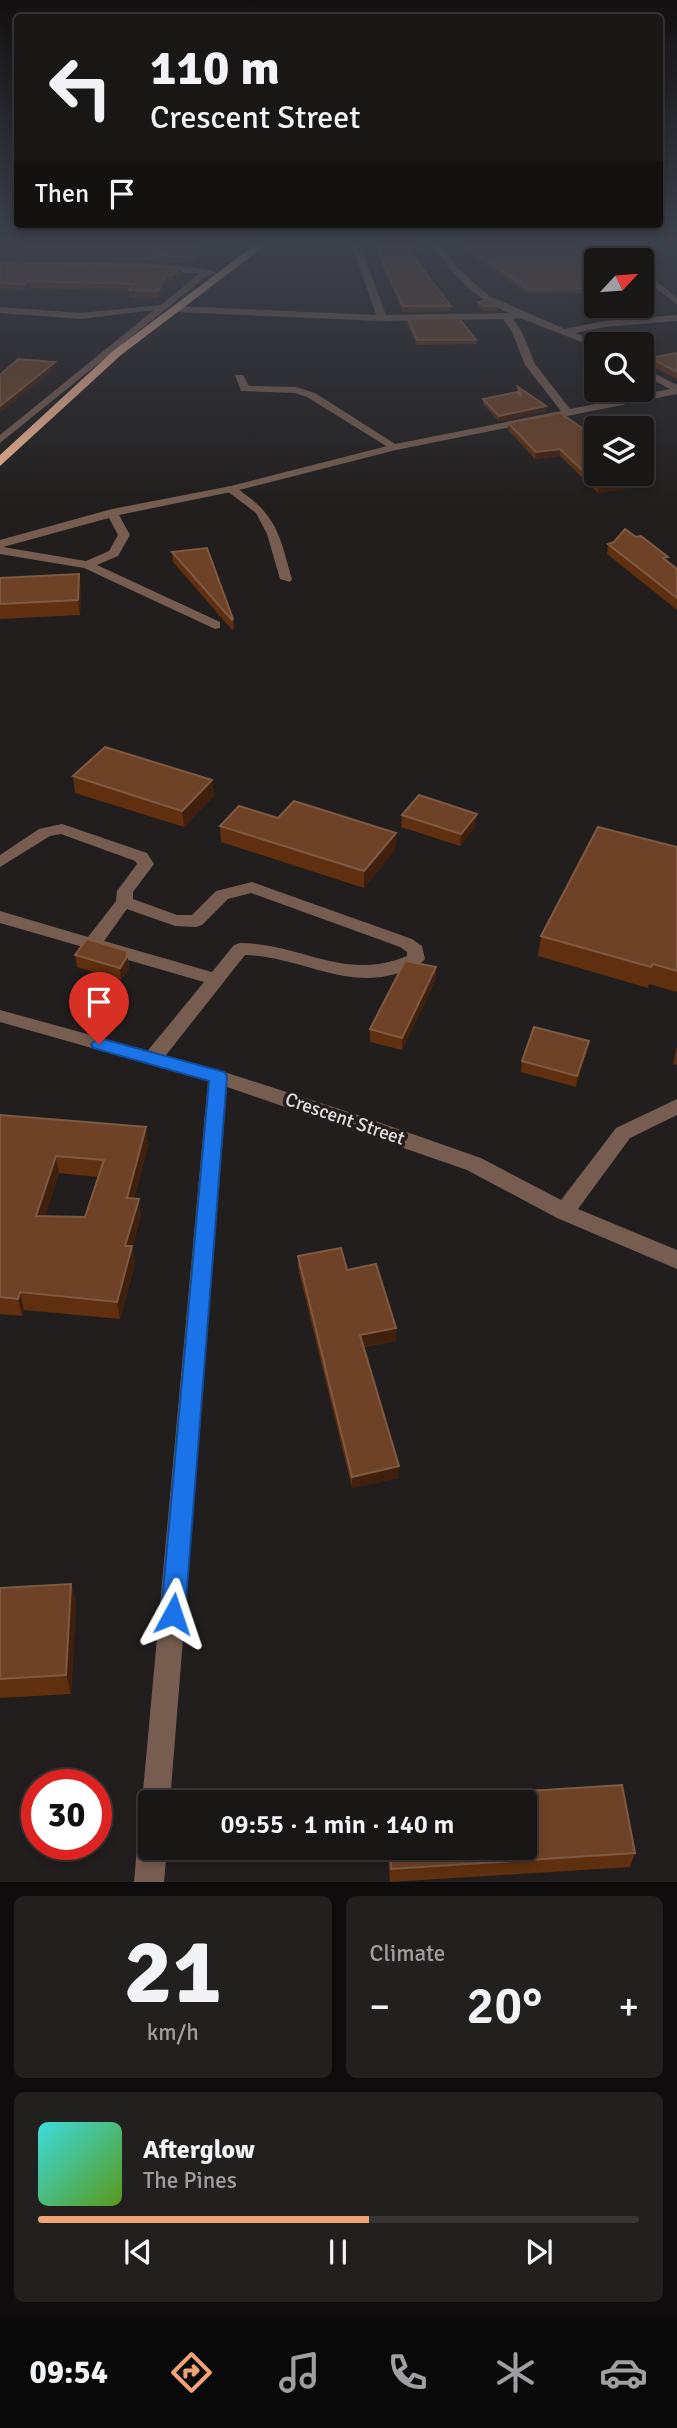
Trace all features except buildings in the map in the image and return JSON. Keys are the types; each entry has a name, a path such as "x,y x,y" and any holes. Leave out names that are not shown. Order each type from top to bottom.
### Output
{"highway":[{"path":"0,462 117,353 144,333"}],"street":[{"path":"0,440 17,423 129,333"},
{"path":"517,333 530,365 568,413"},
{"path":"566,333 584,340"},
{"path":"239,377 245,389 296,390 311,394 395,447"},
{"path":"654,377 677,390"},
{"path":"0,544 112,513 231,489 395,447 677,390"},
{"path":"0,421 17,423"},
{"path":"231,489 261,511 272,534 286,579"},
{"path":"87,565 114,553 124,535 112,513"},
{"path":"0,550 87,565 215,625"},
{"path":"0,862 45,832 62,829 141,857 146,864 125,891 124,902 92,944"},
{"path":"124,902 175,920 196,921 222,895 252,887 406,943 416,950 416,959 394,971 360,975 261,947 240,949 152,1059"},
{"path":"0,917 215,979"},
{"name":"Crescent Street","path":"0,1016 219,1077 474,1164 564,1212 677,1260"},
{"path":"157,1790 219,1077"},
{"path":"564,1212 623,1133 677,1106"},
{"path":"149,1882 151,1860"}],"route":[{"path":"99,1044 219,1077 173,1614"}]}
